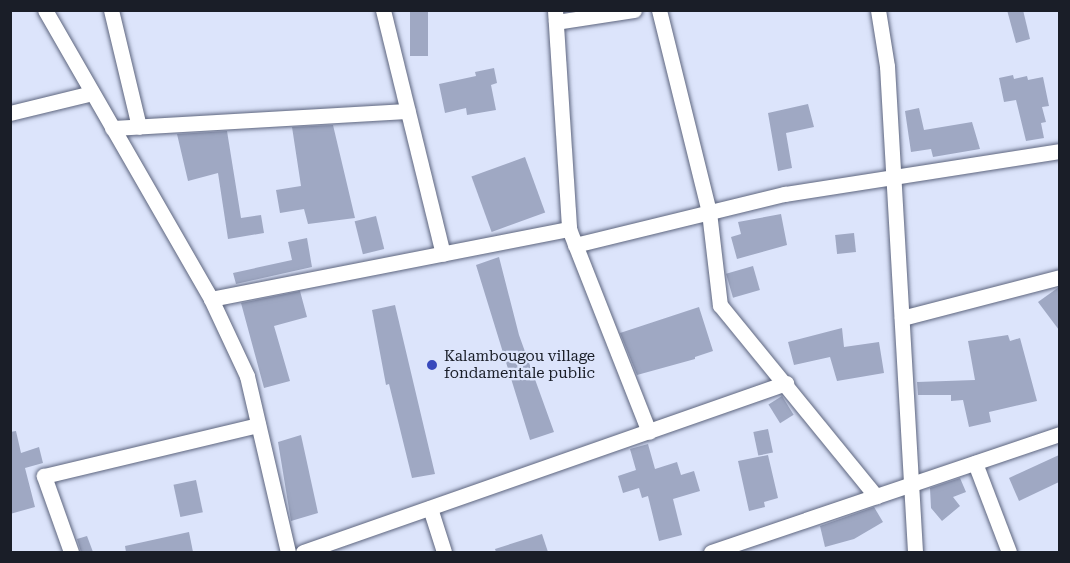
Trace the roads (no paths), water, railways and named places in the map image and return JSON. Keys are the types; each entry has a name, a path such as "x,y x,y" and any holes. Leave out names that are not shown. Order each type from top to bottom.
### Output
{"street":[{"path":"45,10 211,299 247,376 288,552"},
{"path":"111,10 139,127"},
{"path":"383,10 443,254"},
{"path":"633,10 555,16 569,229 649,432"},
{"path":"659,10 709,213 720,305 876,496"},
{"path":"878,10 887,66 915,552"},
{"path":"10,113 92,93"},
{"path":"112,128 408,111"},
{"path":"575,245 785,194 1059,151"},
{"path":"211,299 569,229"},
{"path":"902,318 1059,277"},
{"path":"303,552 786,383"},
{"path":"71,552 44,476 258,425"},
{"path":"711,552 749,546 876,496 1059,434"},
{"path":"975,463 1009,552"},
{"path":"430,508 444,552"}],"place":[{"name":"Kalambougou village fondamentale public","path":"432,365"}]}
